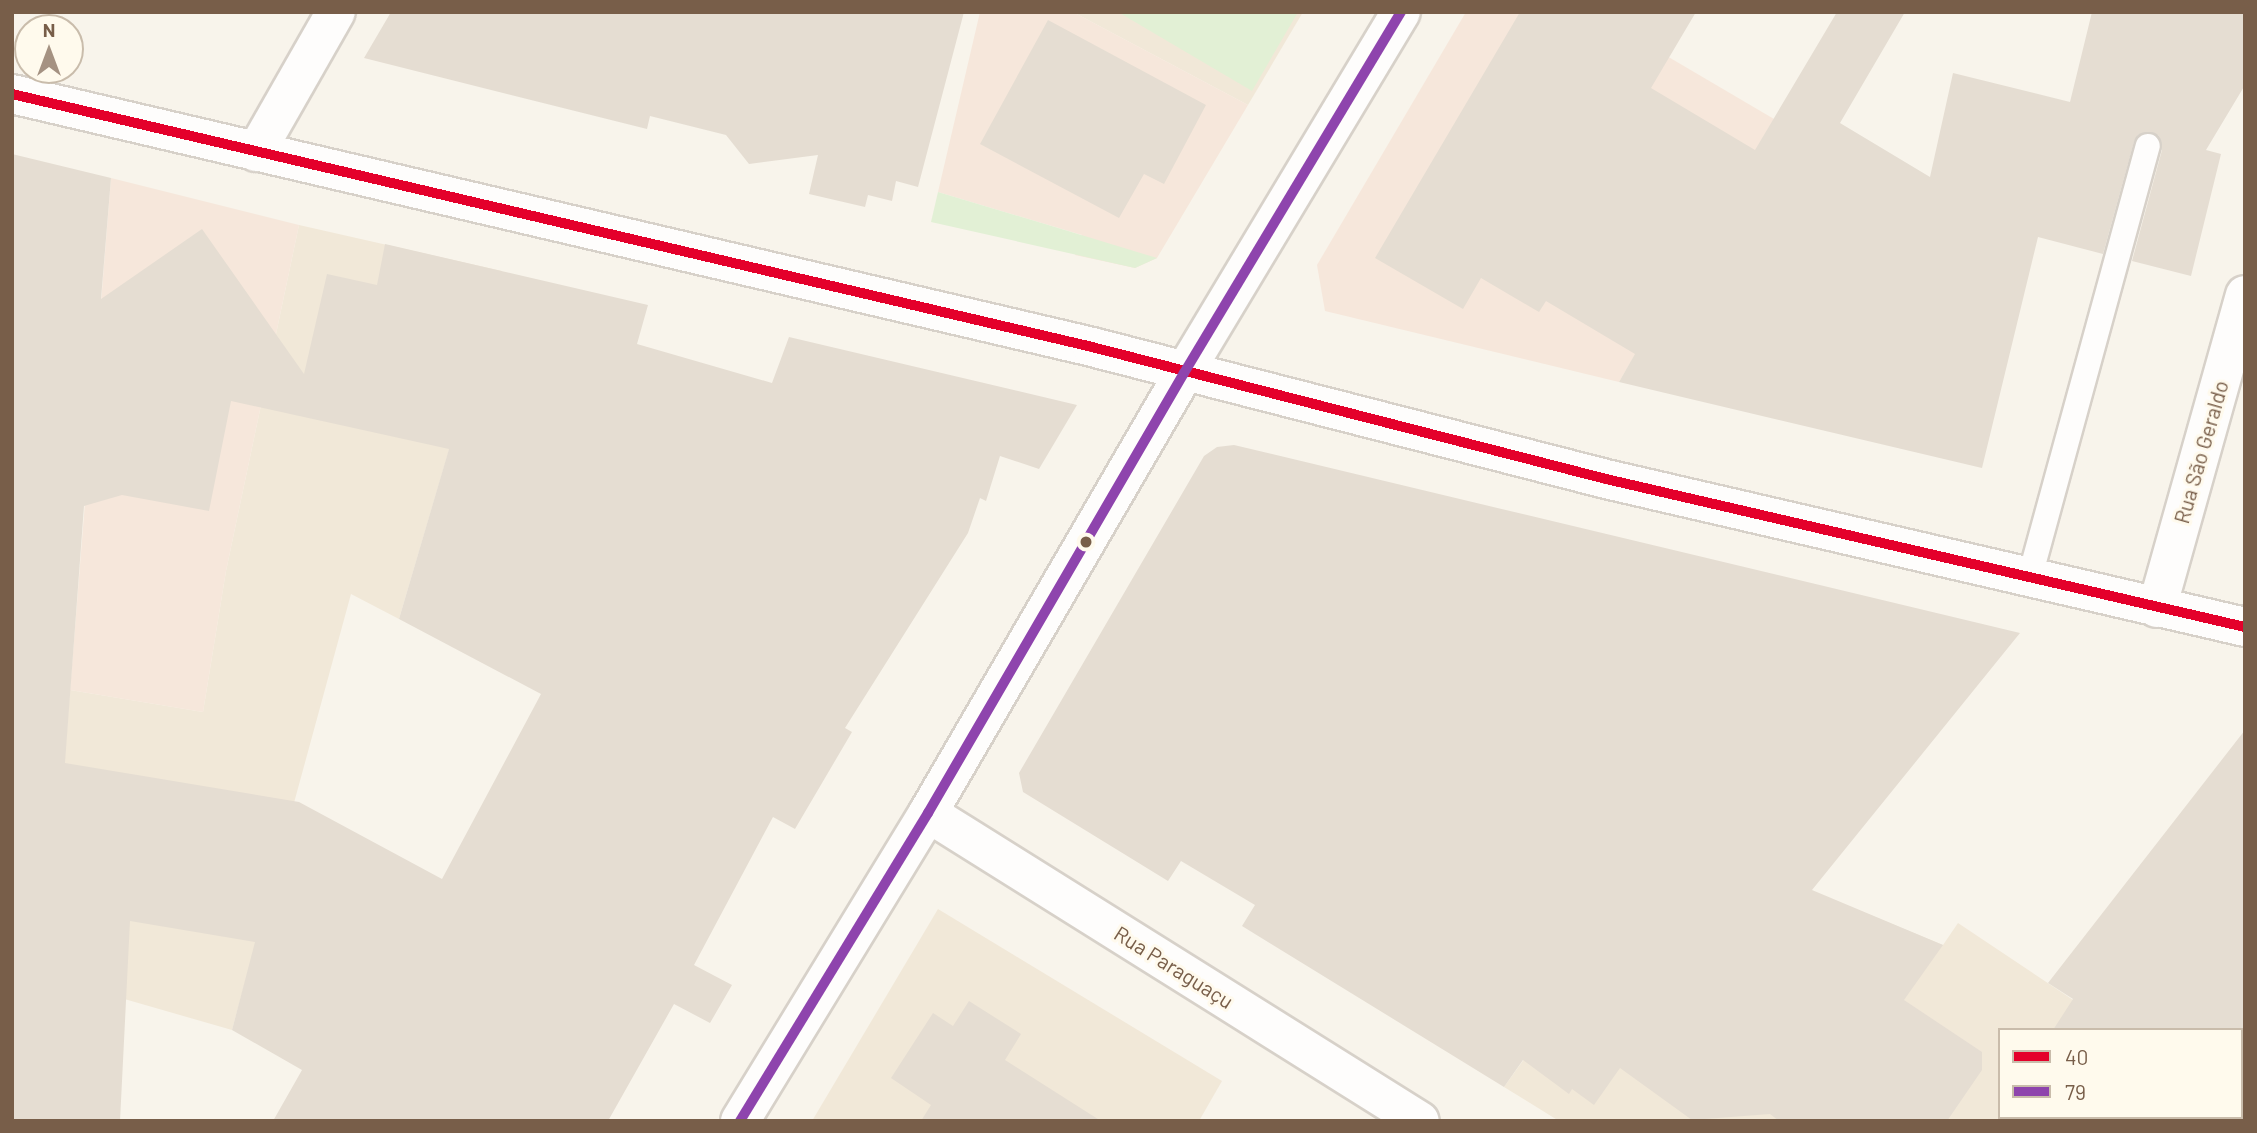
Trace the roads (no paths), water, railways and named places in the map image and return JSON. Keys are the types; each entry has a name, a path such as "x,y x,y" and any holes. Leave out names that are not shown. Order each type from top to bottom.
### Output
{"street":[{"path":"256,152 336,12"},
{"path":"740,1121 928,813 1184,373 1401,12"},
{"path":"12,94 1092,347 1184,373 2029,580 2245,627"},
{"name":"Rua São Geraldo","path":"2157,608 2245,295"},
{"name":"Rua Paraguaçu","path":"928,813 1420,1121"}],"lane":[{"path":"2029,580 2148,146"}]}
